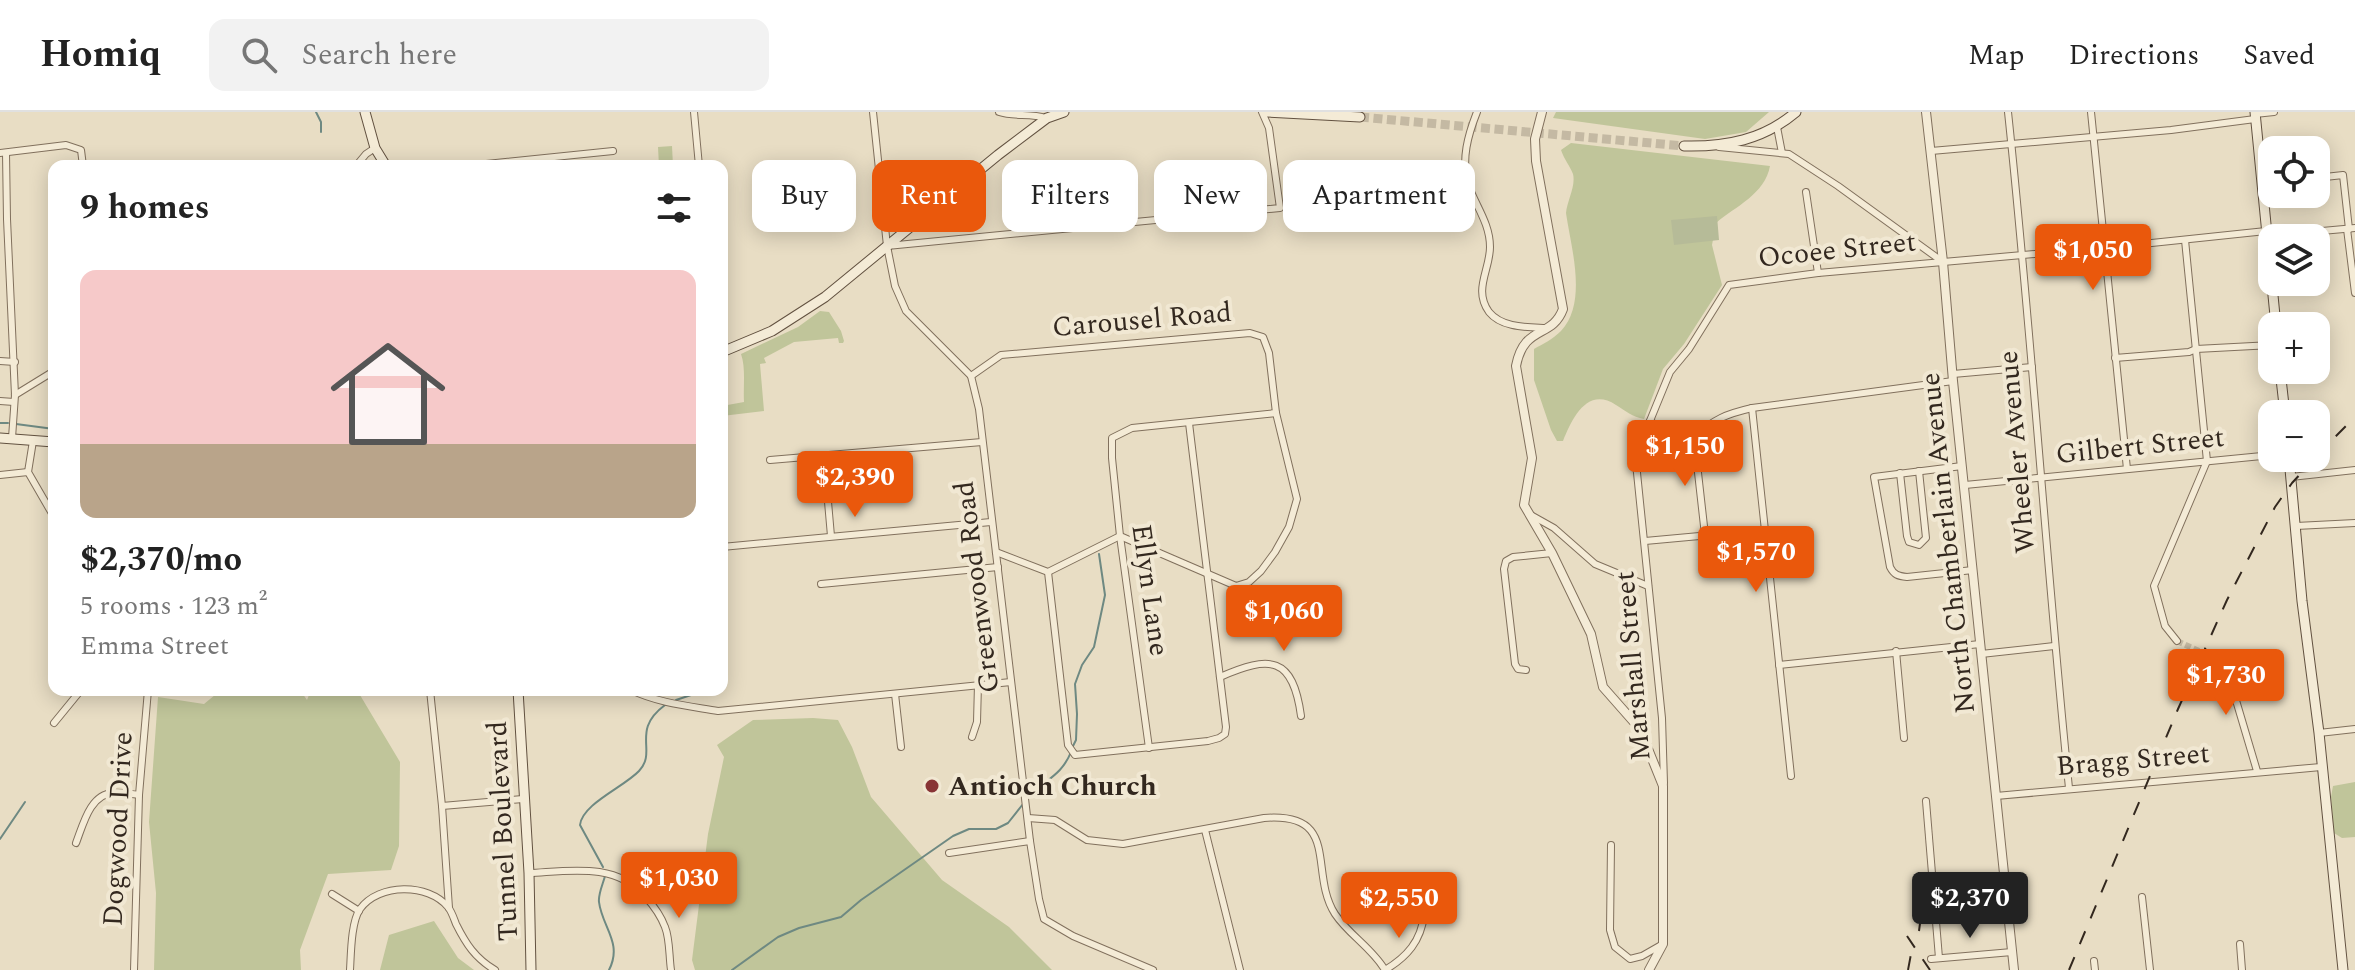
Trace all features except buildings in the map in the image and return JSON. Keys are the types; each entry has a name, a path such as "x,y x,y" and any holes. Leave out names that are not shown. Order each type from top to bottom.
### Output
{"main road":[{"path":"365,112 375,148 382,160"},
{"path":"728,349 786,324 825,297 998,155 1047,118 1064,112"},
{"path":"1264,112 1360,117"},
{"path":"1684,146 1716,147 1763,134 1796,112"},
{"path":"2255,115 2259,136"},
{"path":"0,438 48,442"},
{"path":"2290,472 2343,970"},
{"name":"Tunnel Boulevard","path":"518,696 529,873 531,970"}],"street":[{"path":"694,112 698,160"},
{"path":"873,112 887,246 895,286 906,311 971,376"},
{"path":"999,112 1047,118"},
{"path":"887,246 1280,208 1264,112"},
{"path":"1477,112 1469,130 1464,155 1468,183 1488,233 1490,249 1481,290 1487,308 1496,319 1508,324 1546,328"},
{"path":"1542,112 1535,139 1536,161 1563,309 1559,318 1524,343 1516,366 1532,458 1524,497 1528,513 1552,553 1591,634 1603,687 1640,729 1663,786 1663,944 1649,970"},
{"name":"North Chamberlain Avenue","path":"1926,112 2014,970"},
{"name":"Wheeler Avenue","path":"2008,112 2069,788"},
{"path":"2091,112 2127,469"},
{"path":"1931,151 2093,137 2274,112"},
{"path":"1716,147 1786,154 1777,127"},
{"path":"12,438 15,362 3,221 3,153 66,145 81,150 82,160"},
{"path":"361,160 375,148"},
{"path":"525,160 613,151"},
{"name":"Ocoee Street","path":"1786,154 1838,186 1943,262"},
{"path":"2330,176 2343,175 2355,293"},
{"path":"1806,192 1818,273"},
{"name":"Ocoee Street","path":"2330,230 2350,229"},
{"name":"Ocoee Street","path":"1645,541 1636,463 1638,450 1670,372 1689,349 1729,285 1818,273 2258,235"},
{"path":"2177,641 2165,626 2154,586 2207,461 2185,240"},
{"name":"Carousel Road","path":"971,376 1001,355 1250,333 1263,337 1269,353 1276,413 1297,499 1289,527 1275,552 1249,582 1236,586 1120,536"},
{"path":"2115,358 2258,346"},
{"path":"0,361 15,362"},
{"path":"1650,421 1673,437 1694,437 1713,420 1727,413 2032,367"},
{"path":"0,401 15,398 48,375"},
{"name":"Greenwood Road","path":"971,376 979,409 1030,841 1044,919 1073,936 1153,970"},
{"path":"1752,408 1791,776"},
{"path":"1048,572 1068,745 1075,755 1208,741 1225,734 1189,423 1276,413"},
{"name":"Ellyn Lane","path":"1149,748 1120,536 1112,438 1132,428 1189,423"},
{"path":"1694,437 1705,535"},
{"path":"33,441 28,472 48,507"},
{"path":"770,460 982,442"},
{"path":"824,456 831,536"},
{"name":"Gilbert Street","path":"1965,485 2258,456"},
{"path":"1962,466 1874,477 1879,516 1893,573 1907,577 1973,570"},
{"path":"2291,477 2355,470"},
{"path":"1900,473 1907,536 1909,542 1919,545 1926,538 1919,471"},
{"path":"0,475 28,472"},
{"path":"1528,513 1554,528 1595,564 1648,586"},
{"path":"728,546 991,522"},
{"path":"2296,526 2355,523"},
{"path":"1645,541 1765,530"},
{"path":"996,551 1048,572 1120,536"},
{"name":"Marshall Street","path":"1645,541 1662,718 1663,786"},
{"path":"1526,670 1518,669 1515,664 1504,569 1506,561 1513,557 1552,553"},
{"path":"821,584 998,567"},
{"path":"1779,665 1980,644"},
{"path":"1981,654 2054,646"},
{"path":"1896,651 1904,738"},
{"path":"2208,655 2227,670 2257,771"},
{"path":"1220,677 1249,664 1270,664 1286,671 1296,687 1301,716"},
{"path":"642,696 718,711 1011,682"},
{"path":"972,737 977,722 978,684"},
{"path":"895,694 901,747"},
{"path":"54,723 76,696"},
{"name":"Dogwood Drive","path":"134,970 139,795 147,696"},
{"path":"431,696 449,908 467,947 495,970"},
{"path":"2319,733 2355,729"},
{"name":"Bragg Street","path":"1996,796 2321,767"},
{"path":"76,843 88,813 103,795 139,795"},
{"path":"442,806 523,799"},
{"path":"1926,801 1935,958 2012,952"},
{"path":"1028,818 1055,820 1087,840 1106,844 1123,844 1282,816 1306,826 1319,845 1322,880 1335,914 1378,957 1385,970 1411,950 1422,931 1424,915"},
{"path":"1205,830 1240,970"},
{"path":"949,853 1030,841"},
{"path":"1611,845 1610,930 1615,947 1630,959 1663,944"},
{"path":"639,889 662,864"},
{"path":"529,873 613,873 639,889 654,906 666,928 671,970"},
{"path":"350,970 353,934 359,911 372,899 389,890 409,889 435,896 449,908"},
{"path":"332,894 359,911"},
{"path":"2142,897 2150,970"},
{"path":"2240,944 2242,970"},
{"path":"2094,961 2095,970"}],"green space":[{"path":"1556,112 1769,112 1746,132 1705,139 1553,118"},
{"path":"1571,143 1770,166 1756,192 1716,223 1712,245 1722,285 1684,344 1663,369 1644,419 1606,400 1589,402 1576,415 1563,441 1557,441 1534,380 1534,349 1561,331 1574,305 1576,274 1566,213 1574,179 1561,150"},
{"path":"672,146 673,160 659,160 658,147"},
{"path":"1717,216 1719,240 1674,245 1671,220"},
{"path":"820,311 829,312 844,341 839,343 838,338 794,342 764,358 766,363 760,364 764,411 728,415 728,405 744,402 741,354 798,327"},
{"path":"214,696 304,696 307,700 309,696 361,696 400,762 399,846 391,870 328,874 300,950 301,970 154,970 156,893 149,822 158,697 204,704"},
{"path":"753,720 838,720 871,797 942,880 1009,927 1052,970 695,970 692,960 708,834 724,757 717,745"},
{"path":"2355,782 2355,837 2342,838 2334,833 2333,786"},
{"path":"434,921 458,958 474,970 380,970 389,935"}],"waterway":[{"path":"316,112 321,122 321,132"},
{"path":"0,423 8,423"},
{"path":"16,424 48,428"},
{"path":"1073,746 1077,714 1075,684 1082,665 1094,647 1105,595 1099,554"},
{"path":"676,700 688,696"},
{"path":"603,867 580,825 582,817 639,771 646,756 649,723 665,705"},
{"path":"1027,799 1057,773 1071,752"},
{"path":"0,839 25,802"},
{"path":"732,970 778,937 841,917 953,836 969,829 996,829 1008,823 1023,804"},
{"path":"605,876 599,902 613,943 613,960 609,970"}],"tunnel":[{"path":"1360,117 1684,146"},
{"path":"2177,641 2208,655"}],"railway":[{"path":"2330,442 2355,417"},
{"path":"2069,970 2227,600 2275,507 2302,472"},
{"path":"1919,872 1919,931"},
{"path":"1907,936 1930,970"},
{"path":"1908,970 1911,954"}],"place":[{"name":"Antioch Church","path":"932,786"}]}
